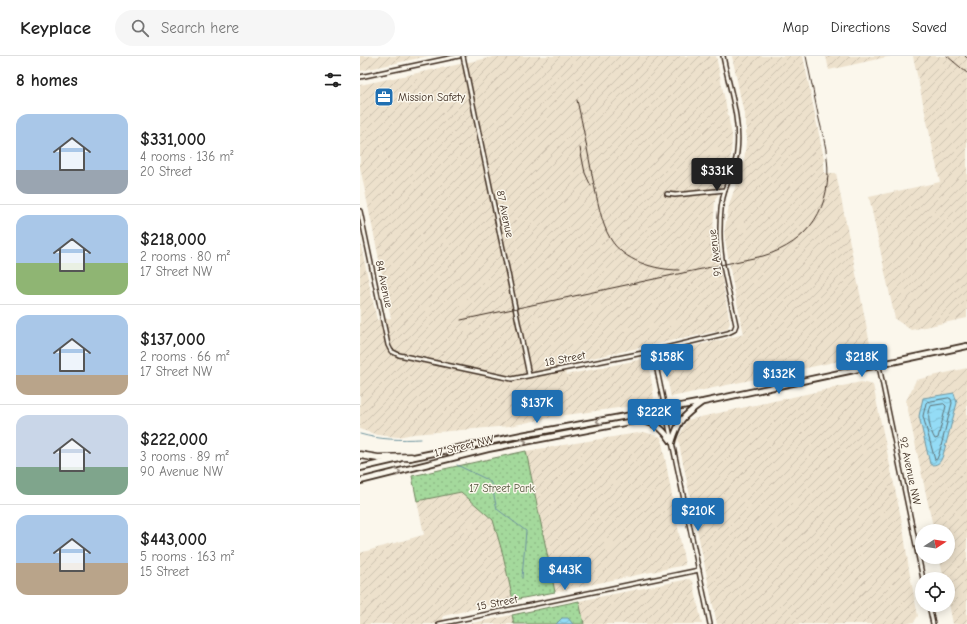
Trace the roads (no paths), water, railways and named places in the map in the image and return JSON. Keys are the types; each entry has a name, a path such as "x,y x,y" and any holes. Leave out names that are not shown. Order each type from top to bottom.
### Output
{"highway":[{"path":"360,454 378,458 411,457"}],"main road":[{"name":"17 Street NW","path":"360,468 573,425 703,402 879,366 967,346"},
{"path":"672,442 677,426 684,416 703,402"},
{"name":"17 Street NW","path":"360,481 488,449 639,420 657,415 665,409"},
{"path":"639,420 656,424 664,431 672,442"}],"street":[{"path":"360,77 459,56"},
{"name":"87 Avenue","path":"463,56 529,376"},
{"name":"91 Avenue","path":"723,56 738,132 737,154 721,207 720,230 720,245 736,325 734,330"},
{"path":"667,194 675,195 725,190"},
{"name":"84 Avenue","path":"360,211 388,345 391,351 398,355"},
{"name":"18 Street","path":"398,355 512,379 653,351 728,333 734,330"},
{"path":"653,351 710,624"},
{"name":"92 Avenue NW","path":"879,366 922,572"},
{"name":"15 Street","path":"439,624 699,570"},
{"path":"928,624 933,624 930,612"}],"water":[{"path":"954,393 957,403 943,455 939,462 932,465 930,464 919,416 923,398"},
{"path":"562,618 568,618 573,624 556,624"}],"waterway":[{"path":"360,434 390,439 421,439"},
{"path":"457,465 491,483 497,509 526,531 522,578"}],"railway":[{"path":"461,320 763,256 779,250 793,242 805,232 822,207 828,175 826,148 806,56"},
{"path":"947,56 967,73"},
{"path":"577,100 600,210 604,225 610,238 623,253 640,263 670,270 679,270"},
{"path":"580,148 585,173 591,186"}],"place":[{"name":"Mission Safety","path":"384,97"}],"park label":[{"name":"17 Street Park","path":"502,488"}]}
